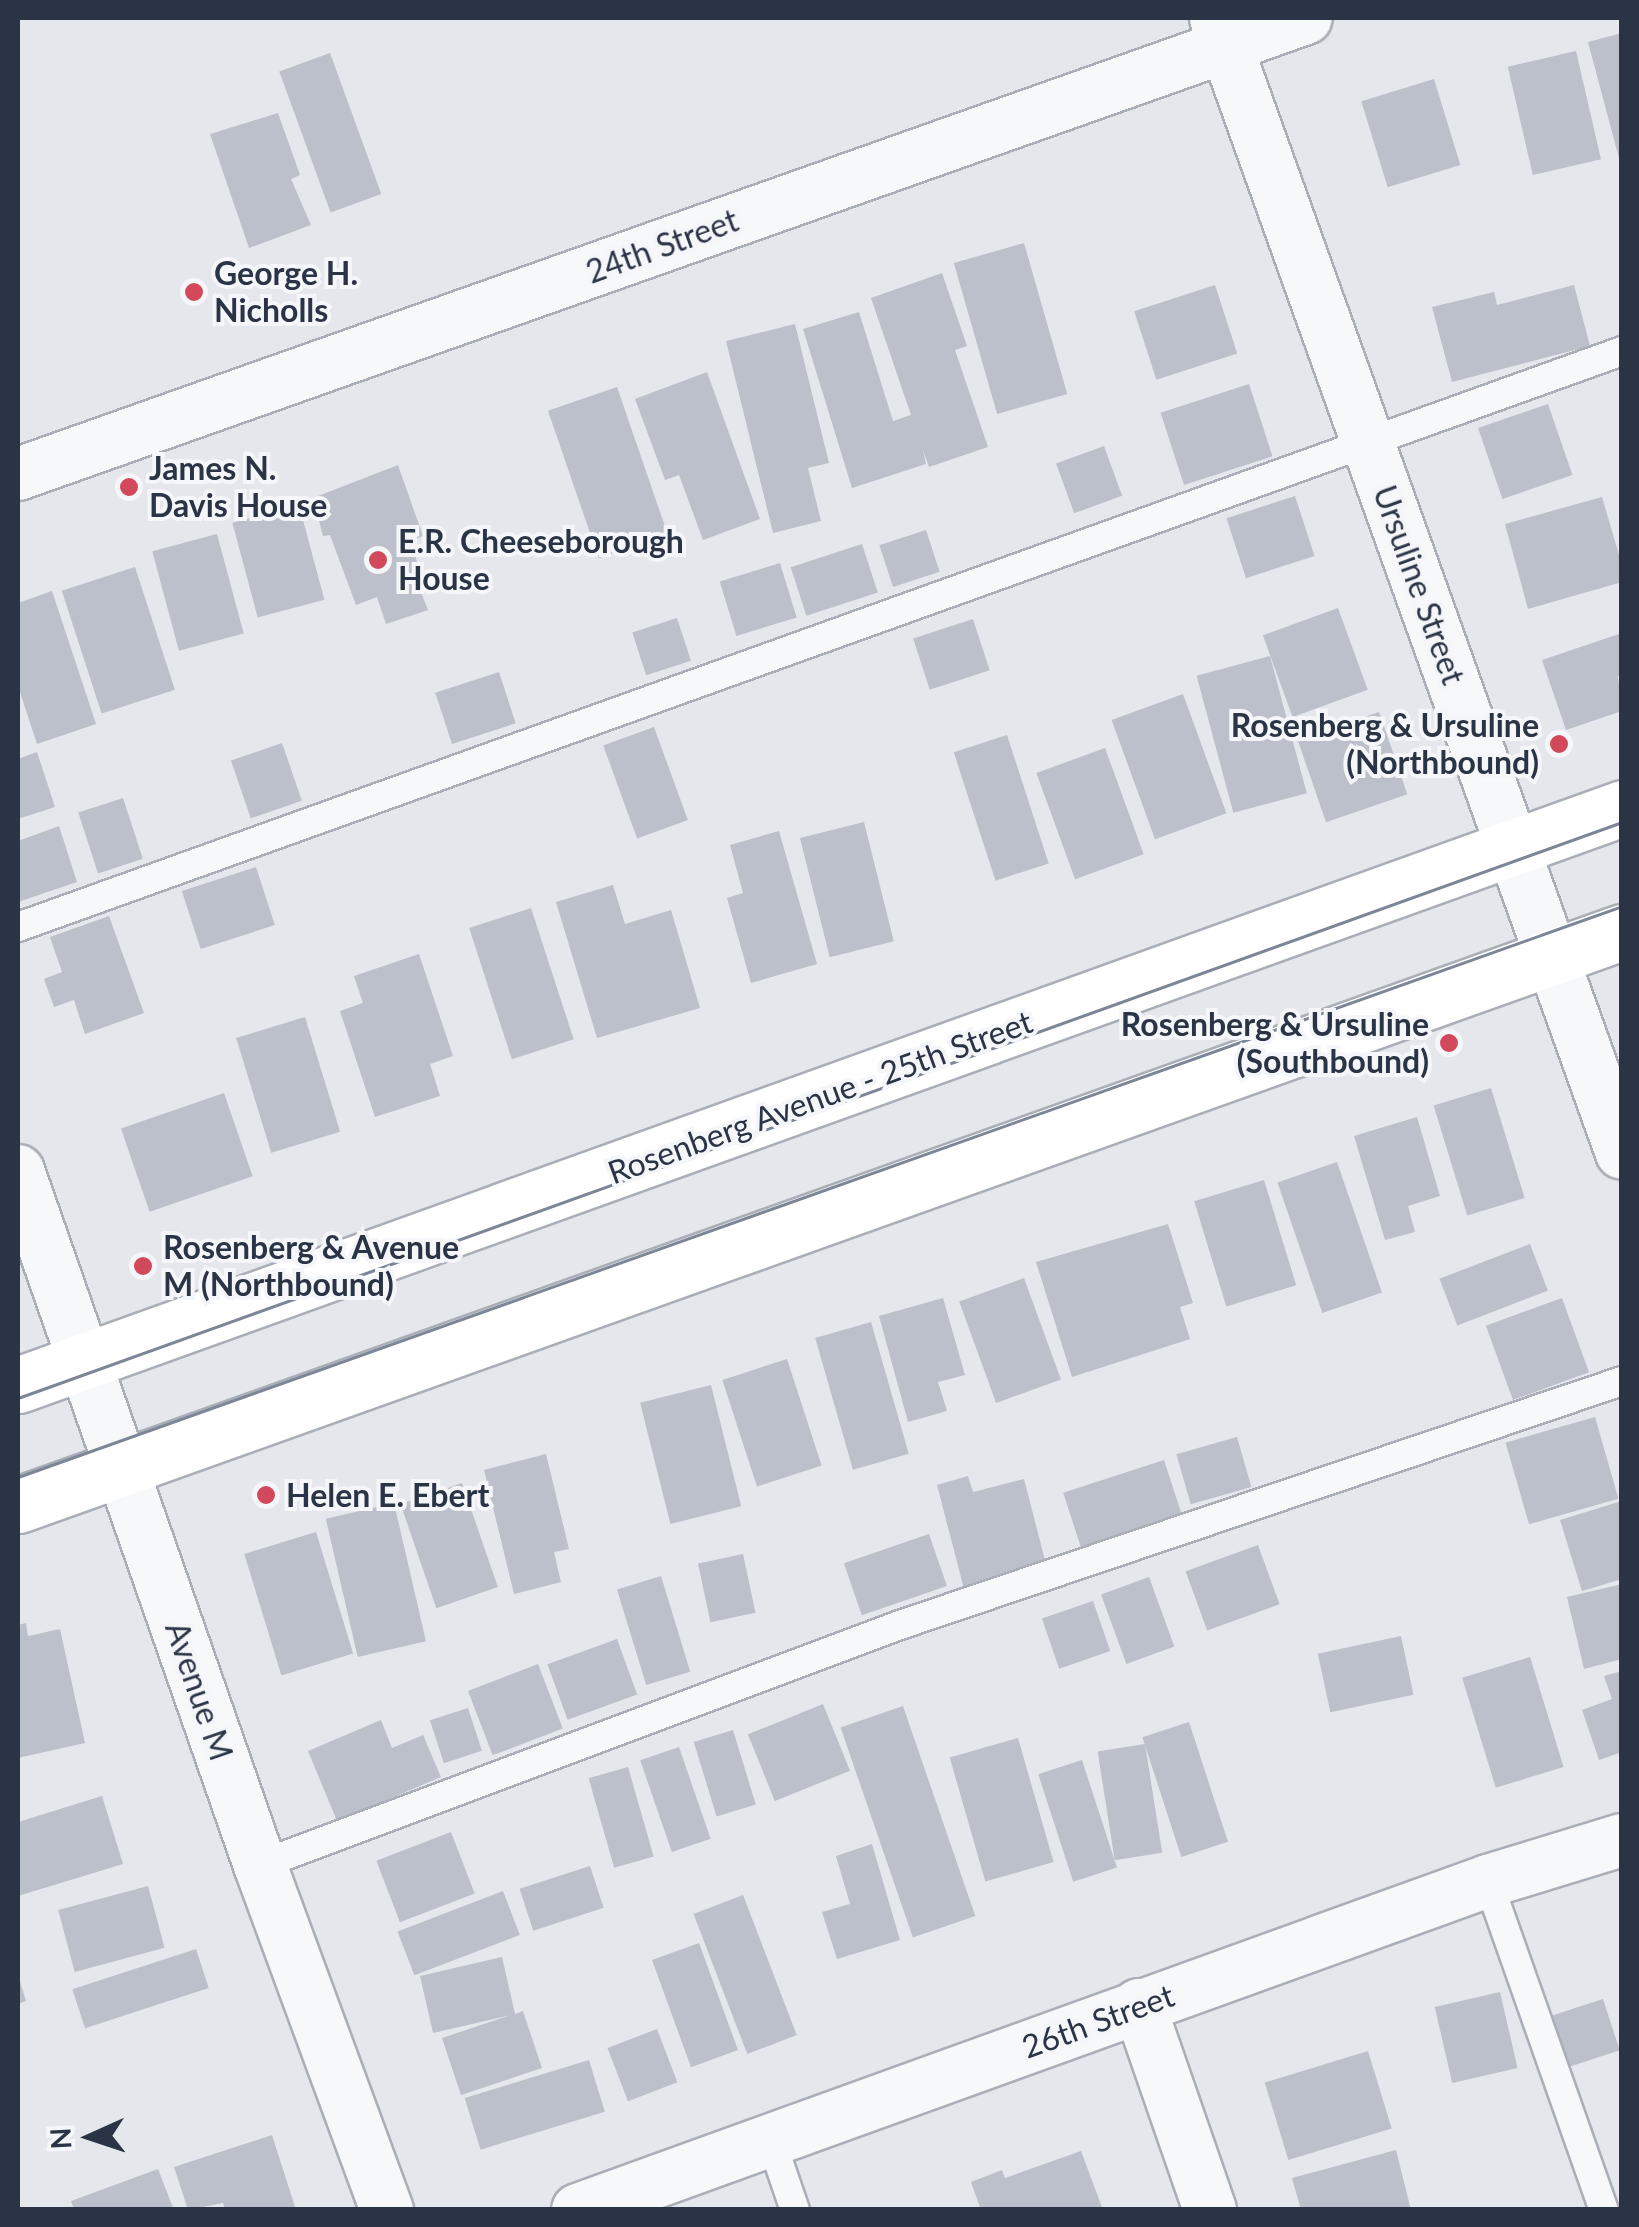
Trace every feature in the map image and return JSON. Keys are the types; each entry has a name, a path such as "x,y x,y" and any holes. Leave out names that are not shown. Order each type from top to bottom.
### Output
{"main road":[{"name":"Rosenberg Avenue - 25th Street","path":"18,1385 1622,808"},
{"path":"18,1505 1622,932"}],"street":[{"name":"24th Street","path":"18,474 1221,32 1306,18"},
{"name":"Ursuline Street","path":"1221,32 1622,1153"},
{"name":"Avenue M","path":"18,1171 260,1865 386,2210"},
{"name":"26th Street","path":"578,2210 1488,1881 1622,1840"},
{"path":"1139,2006 1210,2210"}],"lane":[{"path":"18,927 1622,351"},
{"path":"260,1865 900,1625 1622,1382"},
{"path":"1488,1881 1604,2210"},
{"path":"771,2140 796,2210"}],"building":[{"path":"1622,33 1622,162 1620,162 1588,42"},
{"path":"1576,51 1601,159 1533,175 1508,67"},
{"path":"330,53 381,194 331,212 279,71"},
{"path":"1434,79 1460,165 1388,187 1361,101"},
{"path":"278,113 300,175 291,179 311,225 249,248 210,134"},
{"path":"1024,243 1067,394 997,414 954,263"},
{"path":"942,273 967,346 955,350 988,447 929,467 923,450 926,464 852,488 803,329 859,312 893,421 911,415 871,298"},
{"path":"1215,285 1237,353 1156,380 1134,311"},
{"path":"1574,285 1590,346 1452,382 1432,307 1494,292 1497,305"},
{"path":"795,324 829,463 808,468 821,521 773,533 726,341"},
{"path":"707,372 760,519 703,540 679,475 665,480 635,399"},
{"path":"1249,384 1272,456 1184,485 1161,413"},
{"path":"617,387 668,535 599,558 548,411"},
{"path":"1548,404 1572,475 1502,499 1478,428"},
{"path":"1104,446 1122,496 1074,513 1056,463"},
{"name":"E.R. Cheeseborough House","path":"398,465 423,536 411,541 422,579 417,582 428,610 386,624 377,597 356,605 330,535 323,536 313,498"},
{"path":"1295,496 1314,556 1246,578 1227,518"},
{"path":"1602,497 1622,565 1622,582 1528,609 1505,524"},
{"path":"299,505 324,600 258,618 232,523"},
{"path":"926,530 940,572 893,587 879,545"},
{"path":"217,534 244,633 179,651 152,551"},
{"path":"862,544 878,593 806,616 791,567"},
{"path":"780,563 797,618 736,636 720,581"},
{"path":"135,567 175,690 102,713 62,591"},
{"path":"52,591 96,724 37,744 18,686 18,603"},
{"path":"1338,608 1368,690 1293,717 1263,635"},
{"path":"677,618 691,661 646,675 632,633"},
{"path":"973,619 990,670 930,690 913,638"},
{"path":"1622,633 1622,675 1618,676 1622,711 1566,730 1542,660"},
{"path":"1270,656 1307,793 1233,813 1197,676"},
{"path":"499,672 516,723 452,744 435,693"},
{"path":"1183,694 1226,813 1155,839 1112,720"},
{"path":"1379,712 1407,794 1326,822 1298,740"},
{"path":"654,727 688,820 637,838 603,745"},
{"path":"1007,735 1049,863 995,881 954,752"},
{"path":"282,743 302,801 251,818 231,761"},
{"path":"1105,748 1144,854 1075,879 1036,773"},
{"path":"37,752 55,807 18,819 18,759"},
{"path":"123,798 143,859 98,873 78,813"},
{"path":"864,822 894,941 830,957 800,838"},
{"path":"59,826 77,882 18,902 18,841"},
{"path":"779,831 817,964 751,983 727,898 743,893 730,845"},
{"path":"256,867 275,925 201,949 182,891"},
{"path":"613,885 625,924 671,910 700,1008 597,1038 556,902"},
{"path":"531,908 574,1039 512,1059 469,928"},
{"path":"109,916 144,1013 85,1034 74,1000 54,1007 44,979 62,972 50,937"},
{"path":"419,954 453,1056 430,1064 440,1096 375,1117 340,1011 363,1003 354,976"},
{"path":"305,1017 340,1132 271,1153 236,1038"},
{"path":"1491,1088 1525,1198 1467,1216 1434,1106"},
{"path":"224,1093 253,1176 150,1212 121,1128"},
{"path":"1417,1117 1440,1196 1408,1206 1415,1232 1385,1240 1354,1136"},
{"path":"1337,1162 1382,1292 1322,1313 1277,1183"},
{"path":"1264,1180 1296,1285 1226,1307 1194,1201"},
{"path":"1168,1224 1193,1303 1180,1307 1190,1339 1072,1377 1036,1262"},
{"path":"1530,1244 1548,1291 1457,1325 1439,1279"},
{"path":"1024,1278 1061,1379 996,1403 959,1302"},
{"path":"943,1298 965,1375 938,1382 947,1411 908,1422 879,1316"},
{"path":"1562,1298 1589,1372 1513,1400 1486,1326"},
{"path":"871,1322 909,1454 853,1470 815,1338"},
{"path":"787,1359 822,1466 757,1487 722,1380"},
{"path":"711,1385 741,1506 670,1524 640,1403"},
{"path":"1595,1417 1618,1499 1529,1524 1506,1443"},
{"path":"1237,1437 1251,1487 1191,1504 1176,1454"},
{"path":"546,1454 569,1549 554,1552 561,1582 514,1594 484,1470"},
{"path":"1164,1460 1183,1517 1082,1550 1063,1493"},
{"path":"968,1476 973,1492 1024,1479 1047,1568 964,1589 937,1485"},
{"path":"462,1483 498,1587 436,1608 401,1504"},
{"path":"1622,1501 1622,1579 1582,1591 1560,1520"},
{"path":"394,1503 426,1641 358,1657 326,1519"},
{"path":"316,1532 353,1653 281,1675 244,1554"},
{"path":"929,1534 947,1586 862,1615 844,1563"},
{"path":"1258,1545 1280,1604 1207,1631 1186,1571"},
{"path":"743,1554 755,1613 710,1622 698,1564"},
{"path":"661,1576 690,1672 646,1685 617,1589"},
{"path":"1149,1577 1174,1647 1126,1664 1101,1594"},
{"path":"1622,1584 1622,1659 1584,1669 1567,1597"},
{"path":"1093,1601 1110,1651 1059,1669 1042,1619"},
{"path":"26,1623 28,1636 60,1629 85,1743 18,1758 18,1625"},
{"path":"1401,1636 1413,1695 1330,1712 1318,1654"},
{"path":"617,1639 637,1694 568,1720 547,1664"},
{"path":"1530,1657 1564,1767 1496,1788 1462,1678"},
{"path":"538,1664 563,1728 493,1755 468,1691"},
{"path":"1622,1671 1622,1752 1599,1760 1582,1710 1612,1699 1604,1676"},
{"path":"823,1704 850,1771 775,1801 748,1734"},
{"path":"903,1706 975,1916 913,1937 841,1727"},
{"path":"468,1708 482,1751 444,1763 430,1720"},
{"path":"381,1720 392,1748 423,1735 441,1777 337,1821 308,1751"},
{"path":"1189,1722 1228,1842 1181,1857 1142,1737"},
{"path":"733,1730 756,1805 717,1817 694,1742"},
{"path":"1018,1738 1054,1862 985,1882 950,1758"},
{"path":"1145,1744 1162,1853 1115,1860 1098,1752"},
{"path":"679,1747 711,1839 672,1852 640,1760"},
{"path":"1082,1760 1117,1867 1073,1882 1038,1774"},
{"path":"628,1767 654,1856 614,1868 589,1778"},
{"path":"102,1796 123,1864 18,1896 18,1822"},
{"path":"451,1832 475,1894 400,1922 376,1861"},
{"path":"872,1844 900,1940 837,1959 822,1912 850,1904 836,1856"},
{"path":"590,1866 604,1908 533,1931 520,1889"},
{"path":"148,1886 165,1948 75,1972 58,1910"},
{"path":"503,1891 520,1935 414,1975 398,1931"},
{"path":"743,1895 797,2035 747,2054 694,1914"},
{"path":"699,1943 738,2050 691,2067 652,1960"},
{"path":"196,1949 209,1988 85,2028 72,1989"},
{"path":"502,1957 515,2014 523,2011 542,2068 461,2095 442,2038 511,2015 433,2033 420,1976"},
{"path":"18,1975 26,2001 18,2004"},
{"path":"1500,1992 1518,2068 1452,2083 1435,2007"},
{"path":"1603,1999 1620,2050 1563,2069 1546,2018"},
{"path":"657,2029 677,2082 628,2101 608,2048"},
{"path":"1368,2051 1392,2128 1288,2160 1265,2083"},
{"path":"589,2060 605,2112 480,2150 465,2098"},
{"path":"272,2135 296,2210 225,2210 223,2203 188,2210 174,2167"},
{"path":"1396,2150 1411,2210 1301,2210 1292,2178"},
{"path":"1081,2151 1103,2210 981,2210 971,2182 1002,2170 1005,2178"},
{"path":"158,2169 174,2210 74,2210 71,2201"}],"tram line":[{"path":"18,1398 1622,822"},
{"path":"18,1477 1622,906"}],"place":[{"name":"George H. Nicholls","path":"194,292"},
{"name":"James N. Davis House","path":"129,487"},
{"name":"E.R. Cheeseborough House","path":"378,560"},
{"name":"Rosenberg & Ursuline (Northbound)","path":"1559,744"},
{"name":"Rosenberg & Ursuline (Southbound)","path":"1449,1043"},
{"name":"Rosenberg & Avenue M (Northbound)","path":"143,1266"},
{"name":"Helen E. Ebert","path":"266,1495"}]}
